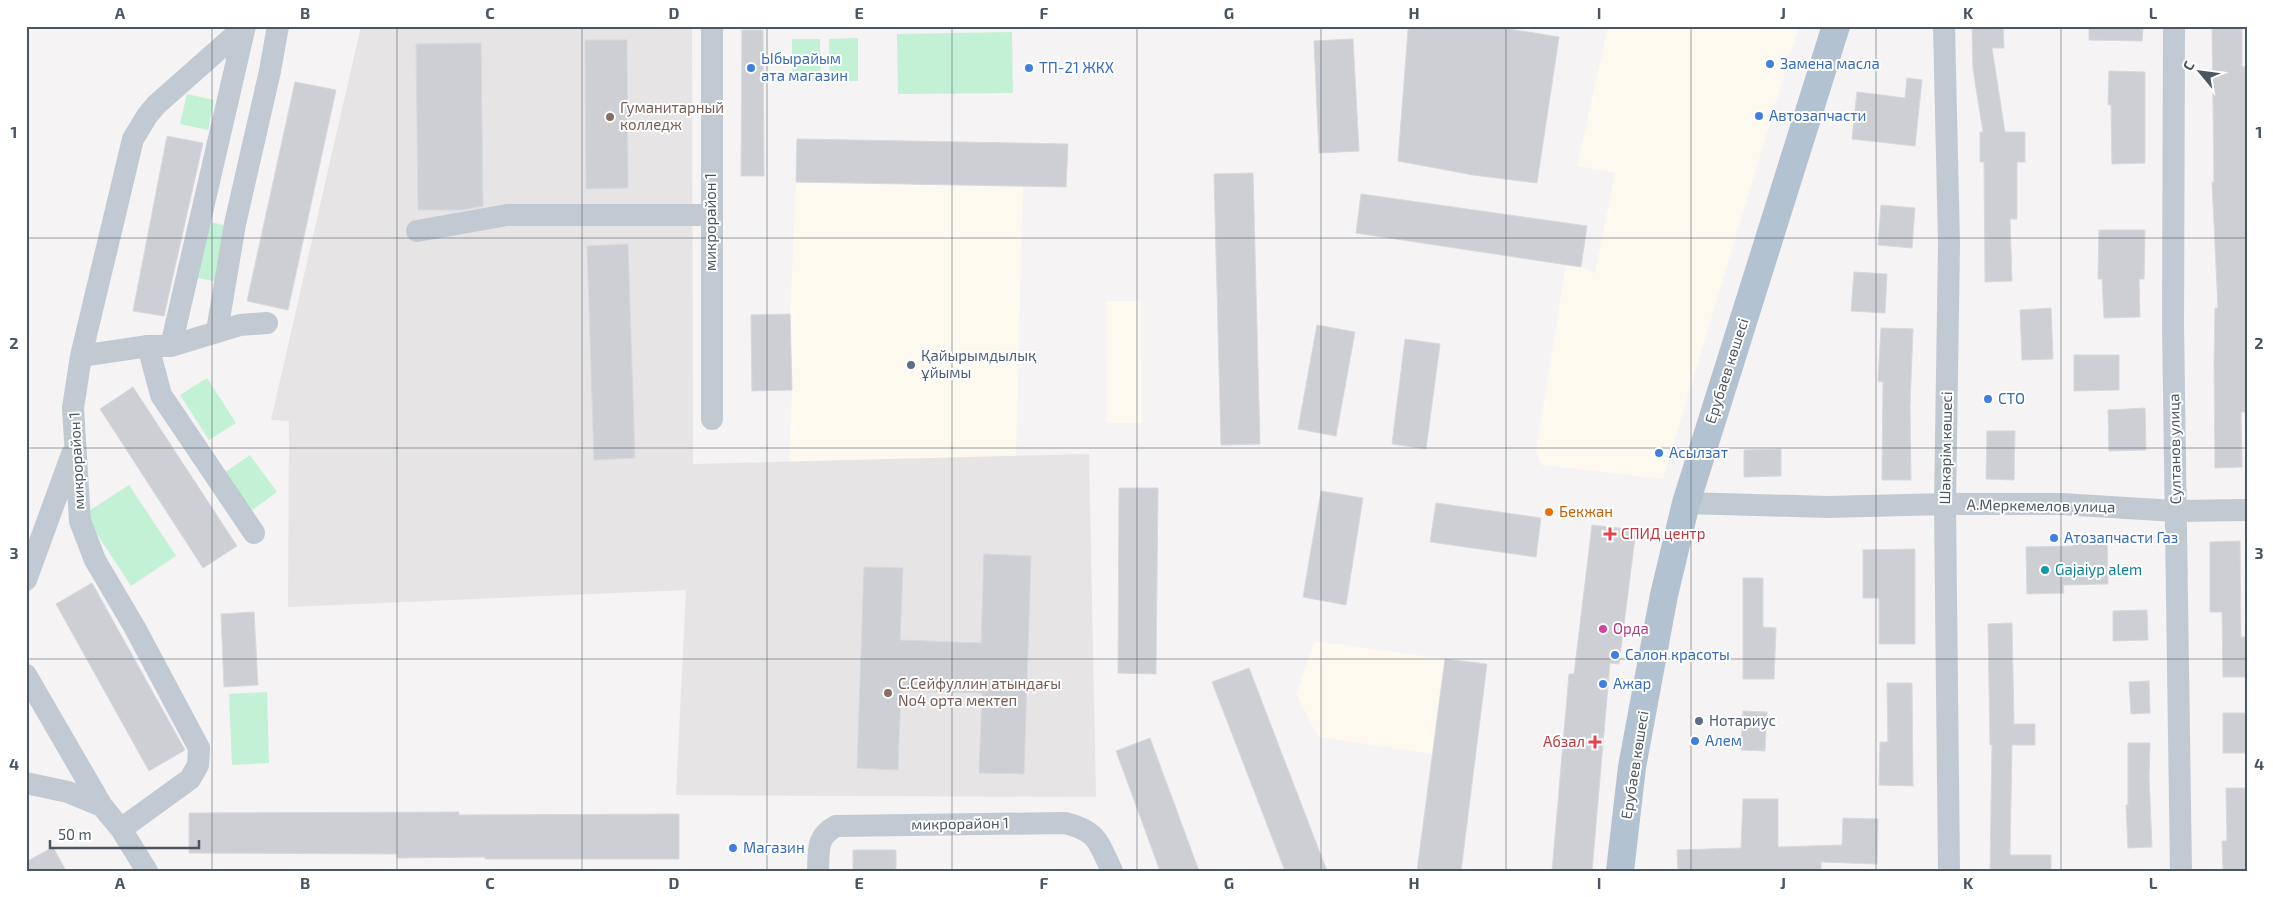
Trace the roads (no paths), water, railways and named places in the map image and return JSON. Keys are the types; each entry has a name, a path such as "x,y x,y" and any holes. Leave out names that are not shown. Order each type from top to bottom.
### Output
{"main road":[{"name":"Ерубаев көшесі","path":"1620,871 1632,767 1664,595 1686,503 1836,26"}],"street":[{"path":"217,331 235,224 270,71 278,26"},
{"name":"микрорайон 1","path":"712,26 712,419"},
{"name":"Шәкәрім көшесі","path":"1944,26 1949,244 1945,504 1949,871"},
{"name":"Султанов улица","path":"2174,26 2173,325 2181,871"},
{"path":"171,346 223,130 244,27"},
{"name":"микрорайон 1","path":"121,829 190,779 198,765 199,748 135,628 95,560 80,521 73,408 82,356 133,139 156,105 244,27"},
{"path":"417,231 507,215 711,215"},
{"path":"82,356 148,346 171,346 240,325 267,323"},
{"path":"148,346 162,395 254,533"},
{"path":"26,580 75,446"},
{"name":"А.Меркемелов улица","path":"1686,503 1828,507 2060,504 2176,510 2247,510"},
{"path":"26,675 102,806 121,829 147,871"},
{"path":"26,783 68,792 102,806"},
{"name":"микрорайон 1","path":"818,871 819,844 825,832 836,826 1065,823 1082,827 1095,836 1112,871"}],"place":[{"name":"Замена масла","path":"1770,64"},
{"name":"Ыбырайым ата магазин","path":"751,68"},
{"name":"ТП-21 ЖКХ","path":"1029,68"},
{"name":"Автозапчасти","path":"1759,116"},
{"name":"Гуманитарный колледж","path":"610,117"},
{"name":"Қайырымдылық ұйымы","path":"911,365"},
{"name":"СТО","path":"1988,399"},
{"name":"Асылзат","path":"1659,453"},
{"name":"Бекжан","path":"1549,512"},
{"name":"СПИД центр","path":"1610,534"},
{"name":"Атозапчасти Газ","path":"2054,538"},
{"name":"Gajaiyp alem","path":"2045,570"},
{"name":"Орда","path":"1603,629"},
{"name":"Салон красоты","path":"1615,655"},
{"name":"Ажар","path":"1603,684"},
{"name":"С.Сейфуллин атындағы No4 орта мектеп","path":"888,693"},
{"name":"Нотариус","path":"1699,721"},
{"name":"Алем","path":"1695,741"},
{"name":"Абзал","path":"1595,742"},
{"name":"Магазин","path":"733,848"}]}
